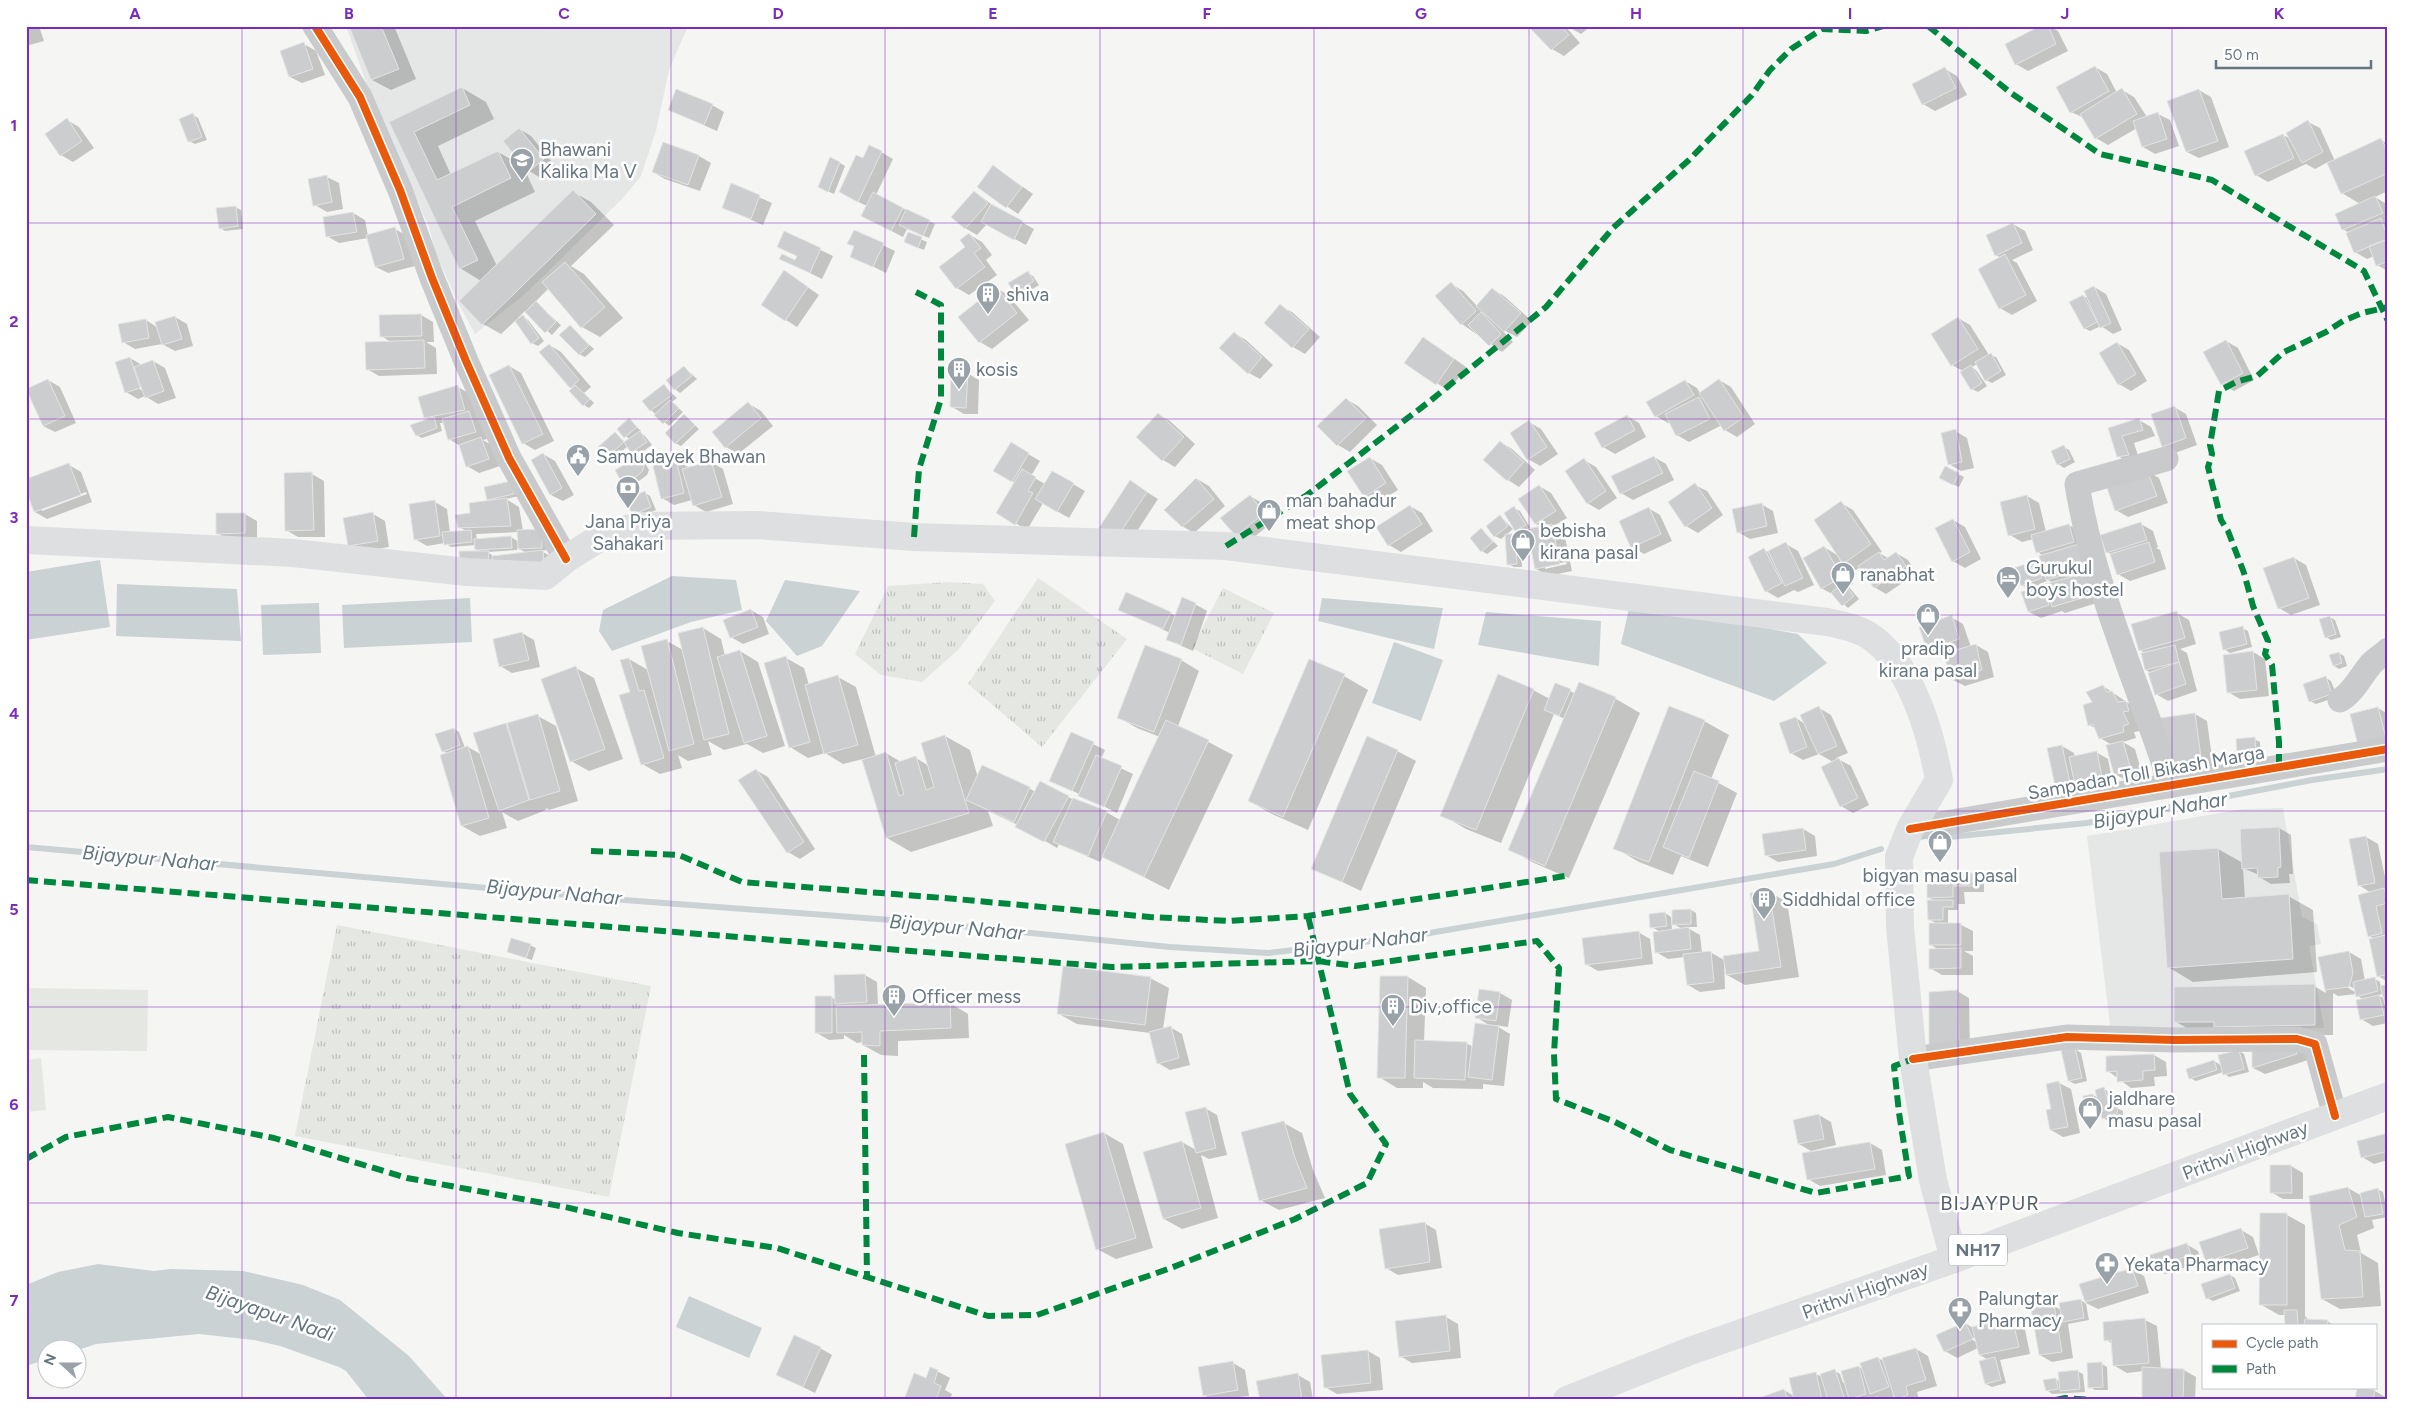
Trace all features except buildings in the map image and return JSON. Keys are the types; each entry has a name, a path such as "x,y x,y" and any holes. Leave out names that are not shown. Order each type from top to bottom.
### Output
{"main road":[{"path":"26,540 293,553 467,572 545,576 566,559 604,535 638,526 677,524 757,526 914,537 1226,546 1827,622 1867,635 1897,663 1909,686 1932,742 1939,780 1910,829 1898,857 1900,927 1913,1059 1933,1180 1954,1259"},
{"name":"Prithvi Highway","path":"1567,1400 1690,1351 1954,1259 2388,1096"}],"street":[{"path":"315,26 360,97 400,190 432,278 466,361 505,450 566,559"},
{"path":"2166,459 2077,484 2081,507 2105,596 2164,764 2168,784"},
{"path":"2340,700 2350,693 2354,684 2374,661 2388,650"},
{"name":"Sampadan Toll Bikash Marga","path":"1910,829 2168,784 2388,749"},
{"path":"1913,1059 2067,1037 2175,1040 2297,1039 2315,1044 2335,1116"}],"shaded area":[{"name":"Bhawani Kalika Ma V","path":"346,26 688,26 669,70 656,131 641,176 622,199 526,293 475,334 458,303 435,251 429,227 373,102"},
{"path":"2283,808 2302,917 2317,924 2321,944 2309,946 2324,1028 2111,1033 2087,836 2243,809"}],"green space":[{"path":"1038,578 1127,639 1042,747 968,684"},
{"path":"949,582 983,584 995,601 958,650 922,682 881,675 855,654 888,586"},
{"path":"1223,588 1274,613 1243,674 1192,648"},
{"path":"337,925 651,986 609,1197 295,1136"},
{"path":"26,988 148,990 147,1051 26,1050"},
{"path":"41,1058 46,1110 26,1112 26,1060"}],"water":[{"path":"100,560 110,627 26,640 26,572"},
{"path":"672,576 736,580 742,610 691,622 612,651 599,631 603,610"},
{"path":"785,580 860,591 822,646 797,656 766,621"},
{"path":"117,584 237,589 241,641 116,636"},
{"path":"470,598 472,642 344,648 342,605"},
{"path":"1322,598 1443,608 1434,649 1318,621"},
{"path":"319,603 321,653 263,655 261,605"},
{"path":"1630,604 1798,634 1827,663 1774,701 1621,644"},
{"path":"1486,612 1601,621 1599,666 1478,645"},
{"path":"1394,642 1443,660 1421,721 1372,703"},
{"name":"Bijayapur Nadi","path":"98,1264 154,1271 171,1269 243,1271 303,1285 340,1300 409,1356 448,1400 369,1400 346,1371 339,1367 280,1346 254,1340 199,1334 96,1344 88,1347 88,1338 38,1338 38,1362 26,1366 26,1285 58,1272"},
{"path":"689,1296 762,1328 749,1358 676,1327"}],"waterway":[{"name":"Bijaypur Nahar","path":"1930,839 2087,823 2312,780 2388,769"},
{"name":"Bijaypur Nahar","path":"26,847 624,900 931,923 1170,947 1268,953 1406,937 1834,864 1881,849"}],"marked path":[{"path":"1226,546 1307,495 1430,401 1546,307 1613,228 1689,160 1752,95 1770,70 1791,49 1822,29 1866,31 1883,26"},
{"path":"1928,26 2011,93 2100,154 2212,180 2364,271 2388,321"},
{"path":"914,537 919,469 941,399 941,305 916,292"},
{"path":"2279,766 2279,742 2272,665 2265,654 2268,641 2253,606 2244,573 2228,531 2221,520 2208,467 2212,454 2210,445 2219,391 2236,382 2257,376 2284,352 2326,332 2343,321 2362,313 2388,307"},
{"path":"591,851 679,855 742,882 1150,917 1229,921 1308,916 1565,876"},
{"path":"26,880 1112,967 1318,961 1355,966 1537,941 1559,968 1554,1054 1556,1099 1615,1122 1670,1150 1816,1193 1909,1176 1894,1066 1913,1059"},
{"path":"26,1159 66,1137 168,1117 274,1138 407,1178 565,1207 678,1233 777,1248 988,1316 1037,1315 1168,1269 1295,1219 1367,1183 1386,1144 1350,1094 1308,916"},
{"path":"864,1055 867,1277"},
{"path":"2056,1400 2065,1398 2092,1400"}],"cycle path":[{"path":"315,26 360,97 400,190 432,278 466,361 509,458 566,559"},
{"path":"1910,829 2388,749"},
{"path":"1913,1059 2067,1037 2175,1040 2297,1039 2315,1044 2335,1116"}],"place":[{"name":"Bhawani Kalika Ma V","path":"522,181"},
{"name":"shiva","path":"988,315"},
{"name":"kosis","path":"959,390"},
{"name":"Samudayek Bhawan","path":"578,477"},
{"name":"Jana Priya Sahakari","path":"628,509"},
{"name":"man bahadur meat shop","path":"1269,532"},
{"name":"bebisha kirana pasal","path":"1523,562"},
{"name":"ranabhat","path":"1843,595"},
{"name":"Gurukul boys hostel","path":"2008,599"},
{"name":"pradip kirana pasal","path":"1928,636"},
{"name":"bigyan masu pasal","path":"1940,863"},
{"name":"Siddhidal office","path":"1764,920"},
{"name":"Officer mess","path":"894,1017"},
{"name":"Div,office","path":"1393,1027"},
{"name":"jaldhare masu pasal","path":"2090,1130"},
{"name":"Yekata Pharmacy","path":"2107,1285"},
{"name":"Palungtar Pharmacy","path":"1960,1330"}],"district":[{"name":"BIJAYPUR","path":"1990,1203"}]}
